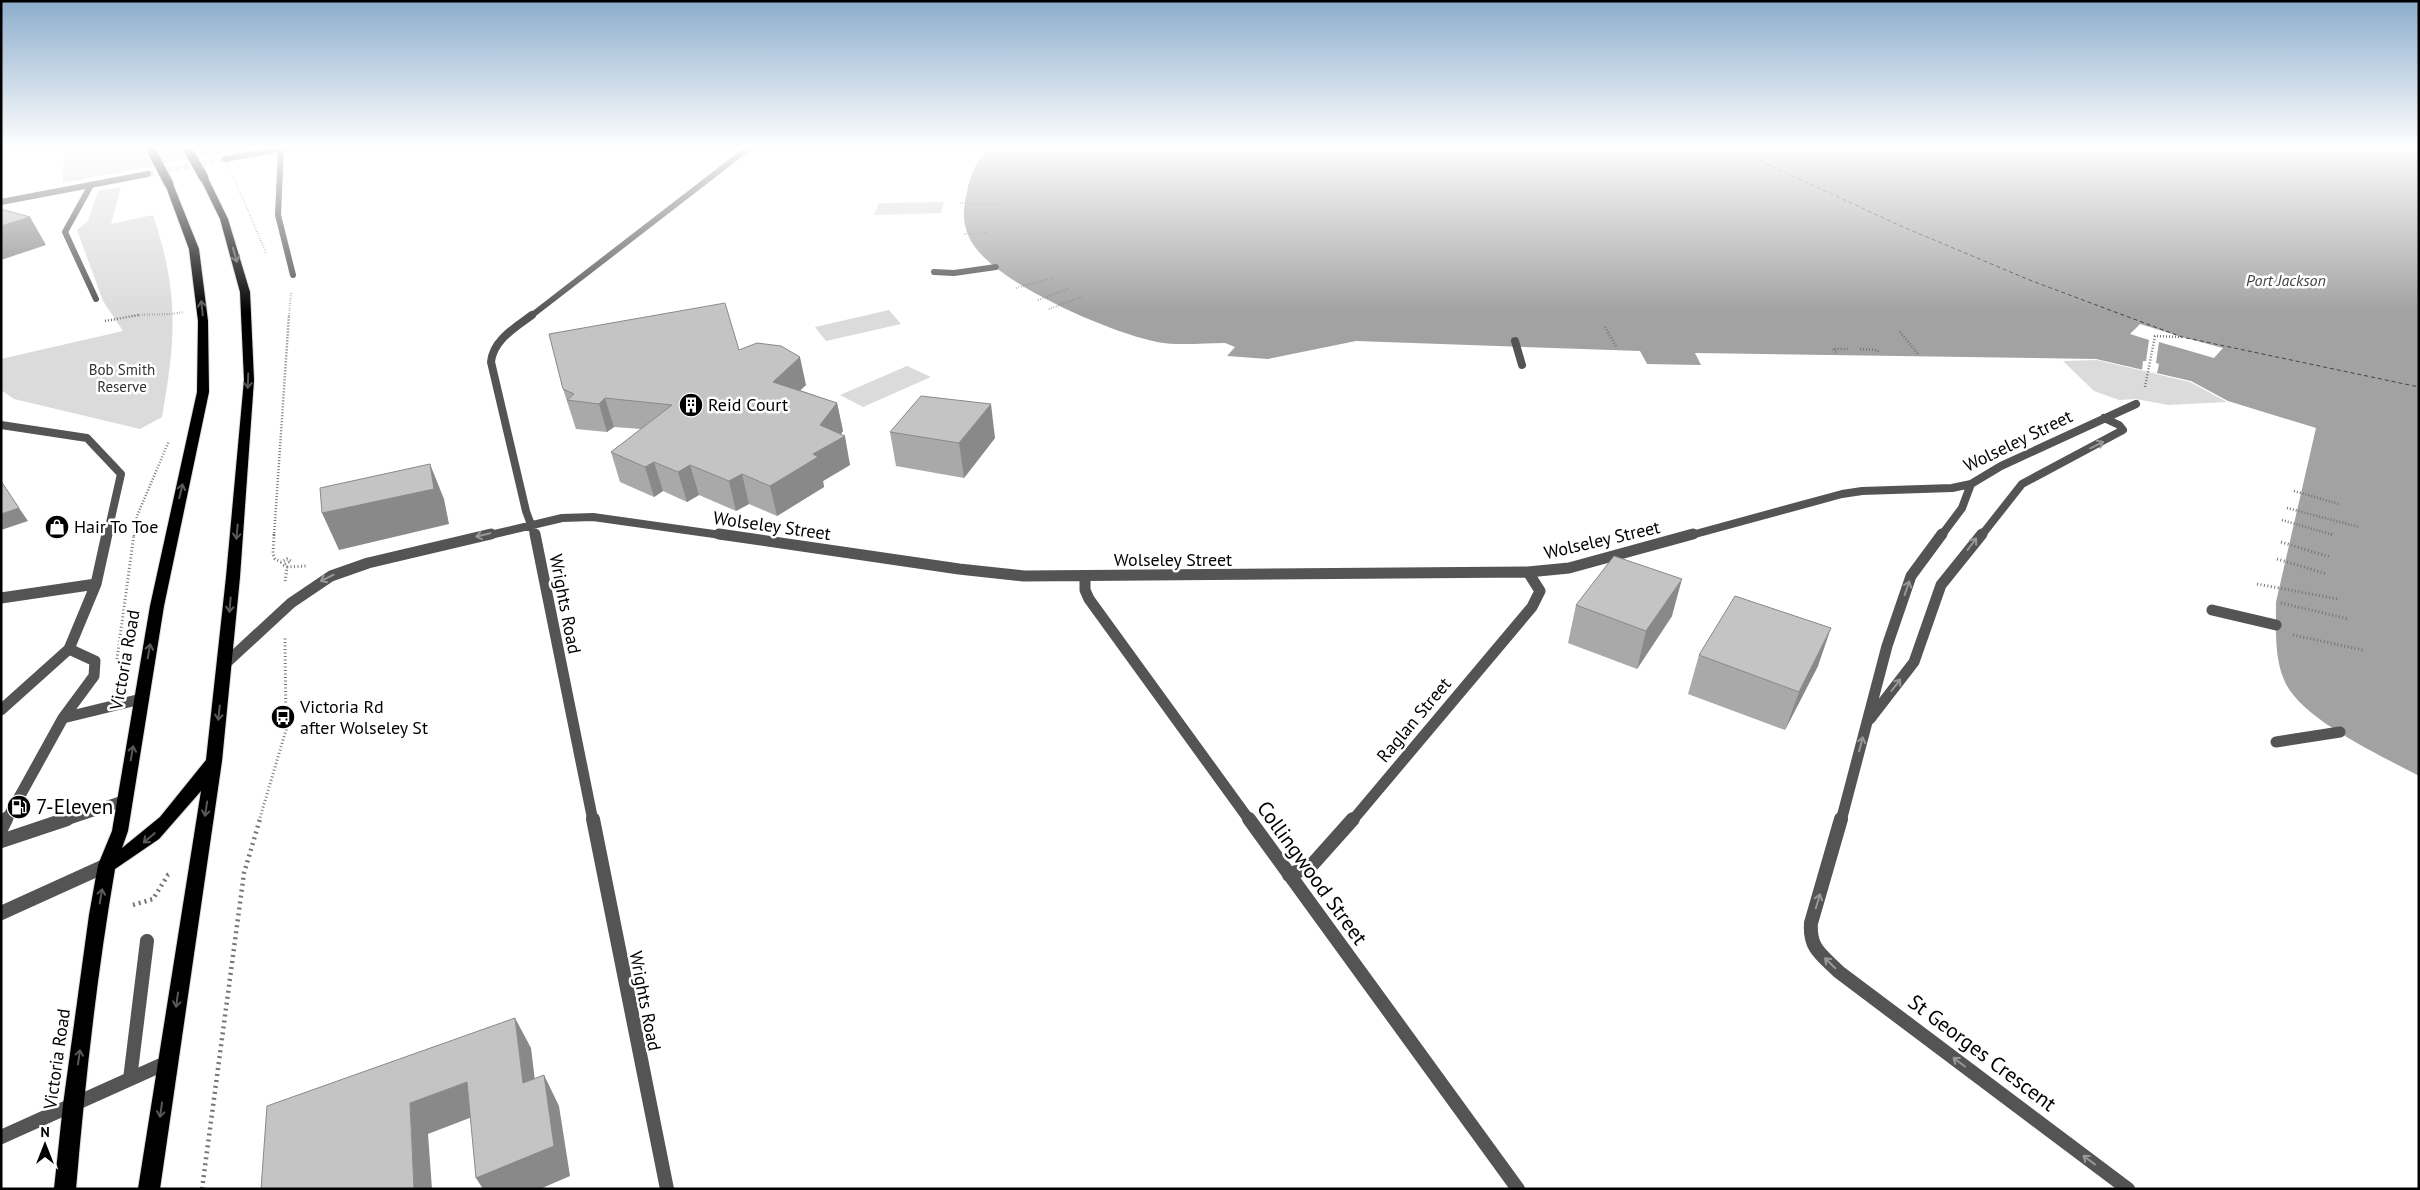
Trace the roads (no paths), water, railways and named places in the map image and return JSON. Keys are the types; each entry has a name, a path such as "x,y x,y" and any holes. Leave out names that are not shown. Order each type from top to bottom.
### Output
{"highway":[{"name":"Victoria Road","path":"65,1189 73,1105 98,915 107,865 120,831 123,801 172,531 194,442 203,392 203,321 194,248 176,202"},
{"path":"149,1189 214,761 225,664 248,390 245,292 224,219 215,202"},
{"path":"107,865 146,841 162,827 190,796 214,761"}],"street":[{"path":"81,202 65,232 96,299"},
{"path":"279,202 278,215 293,275"},
{"name":"Wrights Road","path":"667,1189 539,554 490,362 494,350 514,329 679,202"},
{"path":"934,272 954,273 996,267"},
{"path":"1515,341 1522,365"},
{"name":"Wolseley Street","path":"225,664 291,603 317,584 350,568 530,524 562,518 594,517 968,570 1024,576 1528,572 1569,568 1842,494 1877,490 1945,489 1971,484 2001,466 2136,404"},
{"path":"1866,724 1914,662 1941,585 1989,523 2022,484 2123,430 2119,425 2104,418"},
{"path":"1,426 87,438 121,474 96,584 69,649 1,710"},
{"path":"1866,724 1887,646 1911,576 1962,508 1971,484"},
{"name":"Raglan Street","path":"1289,876 1311,866 1324,854 1532,607 1540,591 1528,572"},
{"name":"Collingwood Street","path":"1085,576 1085,590 1089,599 1518,1189"},
{"path":"1,598 96,584"},
{"path":"2212,610 2276,625"},
{"path":"1,829 63,718 94,676 95,661 69,649"},
{"path":"63,718 141,699"},
{"name":"St Georges Crescent","path":"1866,724 1829,864 1811,923 1810,935 1814,948 1839,972 2128,1189"},
{"path":"2276,742 2340,732"},
{"path":"1,841 123,801"},
{"path":"1,913 107,865"},
{"path":"130,1079 147,941"},
{"path":"1,1137 168,1062"}],"water":[{"name":"Port Jackson","path":"965,202 2419,202 2419,776 2344,736 2325,723 2294,696 2281,673 2276,643 2276,602 2316,428 2228,401 2191,381 2096,359 1695,353 1701,365 1647,364 1640,351 1356,341 1268,359 1227,356 1235,347 1225,343 1165,343 1136,337 1053,303 1000,271 981,254 969,237 964,220"}],"place":[{"name":"Reid Court","path":"691,405"},
{"name":"Hair To Toe","path":"57,527"},
{"name":"Victoria Rd after Wolseley St","path":"283,717"},
{"name":"7-Eleven","path":"19,807"}],"park label":[{"name":"Bob Smith Reserve","path":"122,378"}]}
